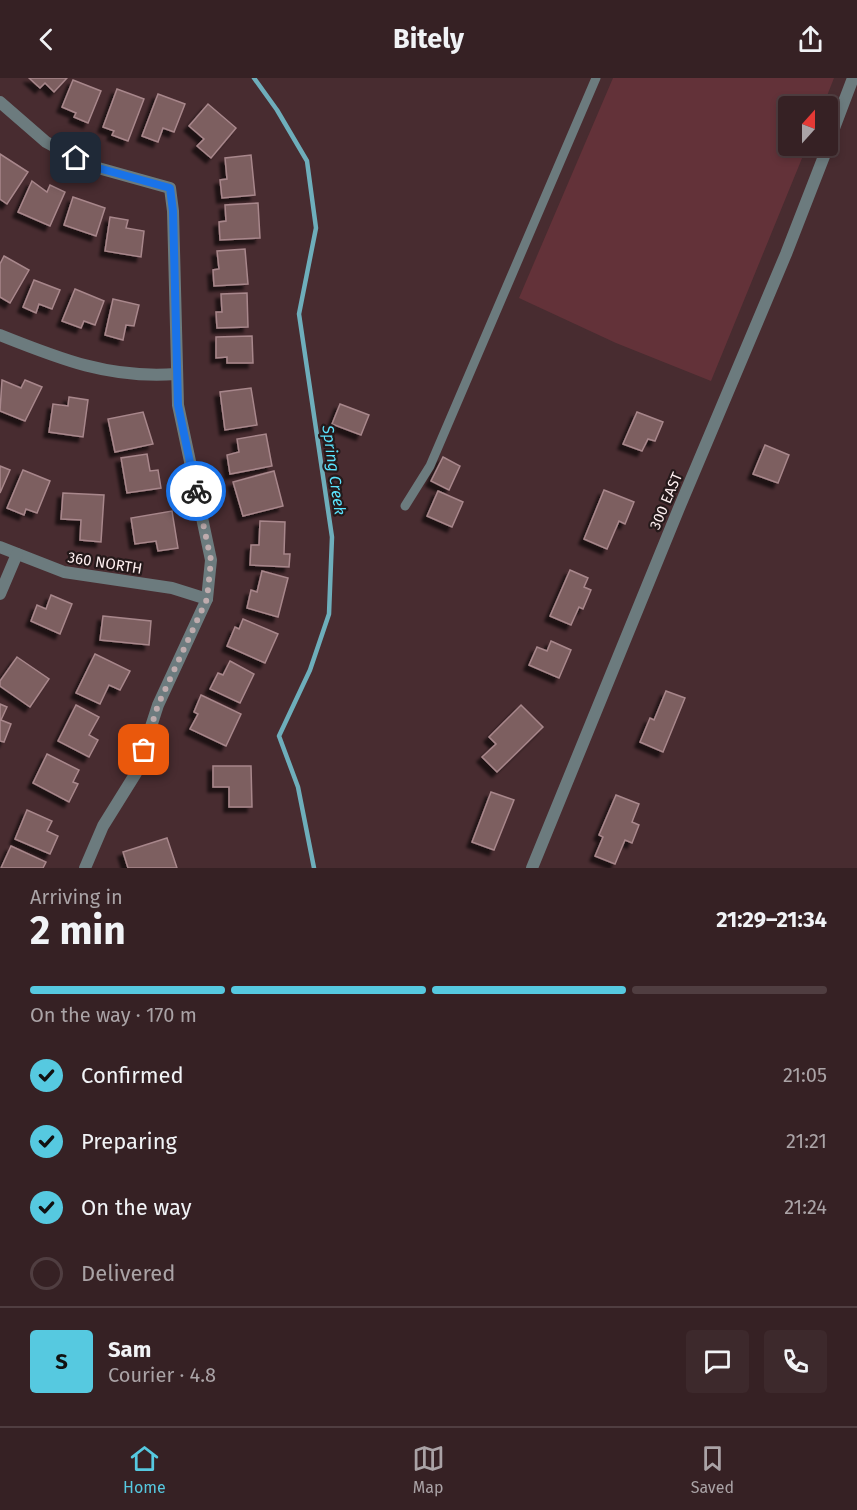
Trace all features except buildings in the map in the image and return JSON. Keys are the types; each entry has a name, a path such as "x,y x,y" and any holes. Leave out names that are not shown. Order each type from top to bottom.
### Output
{"street":[{"name":"300 EAST","path":"838,118 853,78"},
{"path":"0,102 46,142 91,166 170,188 174,222 178,405 211,560 207,599 158,705 136,772 103,826 86,868"},
{"name":"300 EAST","path":"532,868 674,519 786,254 824,156"},
{"path":"0,335 60,360 117,374 176,374"},
{"name":"360 NORTH","path":"0,547 64,572 172,588 207,599"},
{"path":"0,594 17,554"}],"lane":[{"path":"405,506 430,466 596,78"}],"shaded area":[{"path":"613,78 834,78 827,96 778,96 778,156 803,156 711,381 616,343 519,298"}],"waterway":[{"name":"Spring Creek","path":"254,78 277,110 307,161 316,228 299,314 332,537 329,614 310,670 279,736 298,787 314,868"}],"way so far":[{"path":"144,750 158,705 207,599 211,560 196,491"}],"route":[{"path":"76,158 91,166 145,179 170,188 178,337 176,374 178,405 196,491"}]}
